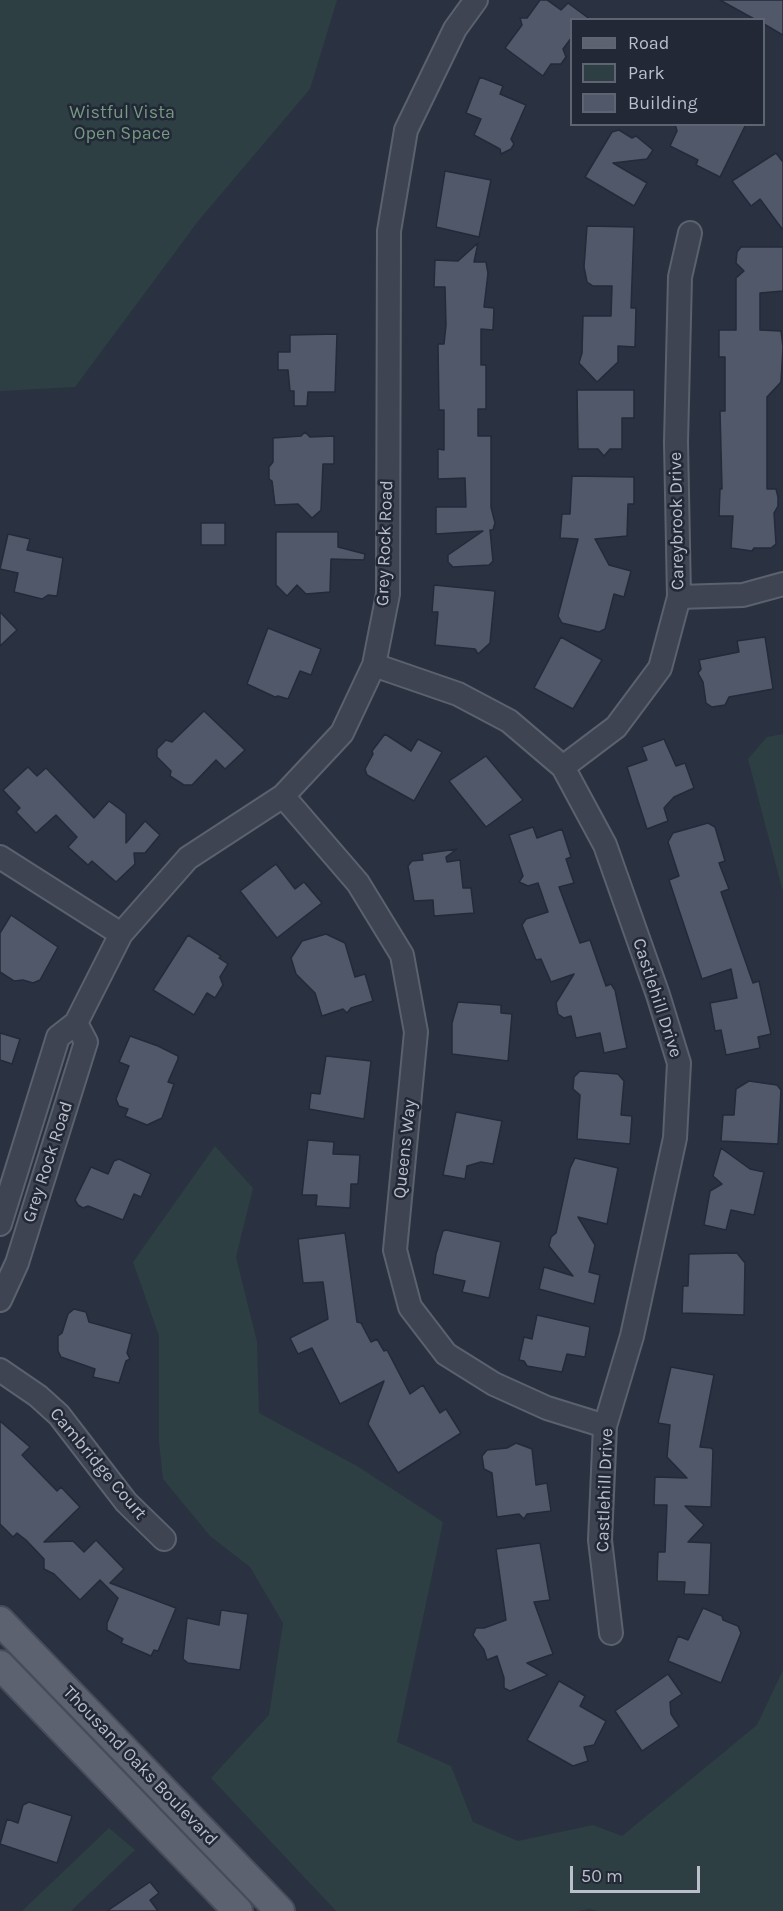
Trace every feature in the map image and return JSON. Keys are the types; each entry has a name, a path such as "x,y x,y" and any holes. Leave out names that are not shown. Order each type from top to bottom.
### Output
{"main road":[{"name":"Thousand Oaks Boulevard","path":"0,1621 280,1911"},
{"name":"Thousand Oaks Boulevard","path":"0,1665 238,1911"}],"street":[{"name":"Grey Rock Road","path":"0,1224 58,1037 76,1023 121,934 189,858 283,795 342,733 374,665 388,594 389,231 406,130 455,29 476,0"},
{"name":"Careybrook Drive","path":"562,767 616,727 660,668 679,597 676,442 680,278 690,233"},
{"path":"679,597 743,595 783,584"},
{"name":"Castlehill Drive","path":"374,665 458,694 509,721 562,767 605,845 658,995 679,1063 675,1138 632,1336 605,1426 600,1540 611,1634"},
{"name":"Queens Way","path":"283,795 358,883 402,955 416,1032 395,1250 410,1307 446,1354 494,1384 547,1408 605,1426"},
{"path":"0,857 121,934"},
{"name":"Grey Rock Road","path":"0,1300 16,1263 86,1042 76,1023"},
{"name":"Cambridge Court","path":"0,1370 38,1396 59,1415 126,1502 164,1539"}],"green space":[{"name":"Wistful Vista Open Space","path":"0,0 337,0 310,89 199,220 75,387 0,391"},
{"path":"783,734 783,892 748,759 767,737"},
{"path":"215,1146 253,1188 236,1257 257,1342 259,1413 357,1466 443,1522 397,1742 451,1766 473,1822 518,1841 593,1825 622,1836 757,1725 783,1670 783,1911 597,1911 589,1909 579,1911 336,1911 211,1778 269,1715 283,1623 250,1567 210,1536 163,1479 159,1442 159,1336 133,1262"},
{"path":"109,1828 135,1850 71,1911 22,1911"}],"building":[{"path":"540,0 547,0 561,10 568,3 588,18 570,18 570,40 563,49 566,57 561,64 551,64 543,76 505,48 522,25 520,18 527,18"},
{"path":"720,0 783,0 783,35 765,25 765,18 752,18"},
{"path":"480,77 503,86 500,94 526,105 511,139 514,144 511,149 501,154 500,149 474,135 481,119 466,113"},
{"path":"676,126 745,126 720,177 696,165 698,160 670,146 677,131"},
{"path":"619,130 632,138 636,136 653,150 647,159 613,163 647,183 634,206 585,177 612,132"},
{"path":"776,153 783,162 783,230 760,199 751,206 732,181"},
{"path":"445,171 491,180 479,237 436,227"},
{"path":"587,226 634,227 631,308 636,308 635,347 618,346 618,362 597,382 579,363 582,353 583,316 611,316 612,286 593,286 587,282 584,267"},
{"path":"478,243 474,262 486,262 488,273 484,307 494,308 493,330 481,329 481,365 486,365 486,409 478,409 478,436 491,436 491,507 495,523 493,530 490,530 493,561 489,565 453,567 448,562 448,555 483,531 436,534 436,507 466,507 465,478 438,479 438,449 444,450 444,410 439,410 438,344 444,344 446,325 445,287 434,287 435,260 458,261"},
{"path":"741,247 783,247 783,291 760,293 760,330 781,331 783,347 781,382 767,397 767,489 776,489 778,497 778,506 774,513 776,544 771,548 754,548 752,551 731,548 733,516 719,516 720,489 722,489 720,411 725,411 725,357 719,357 719,330 736,330 736,278 744,271 736,263 737,252"},
{"path":"337,334 335,392 308,392 307,406 294,406 294,391 290,391 288,370 278,370 278,352 290,352 290,335"},
{"path":"577,390 634,390 634,418 622,418 622,449 610,449 604,456 598,449 578,449"},
{"path":"305,432 310,437 334,436 334,464 323,464 321,510 312,518 298,504 275,505 272,481 269,479 269,467 273,462 273,438 301,436"},
{"path":"572,476 634,477 634,504 628,504 627,536 595,539 609,565 631,571 624,597 614,594 605,629 599,632 562,623 558,616 578,539 560,538 562,514 570,514"},
{"path":"201,523 225,523 225,545 201,545"},
{"path":"276,532 338,532 338,547 365,554 364,560 331,559 330,592 306,594 297,585 287,596 276,585"},
{"path":"8,534 30,539 27,550 63,558 57,596 48,595 42,599 14,592 18,573 0,569"},
{"path":"434,585 495,591 490,643 478,654 475,649 435,645 438,612 432,612"},
{"path":"0,612 17,630 0,646"},
{"path":"268,628 321,649 311,675 300,671 288,699 275,697 247,684"},
{"path":"561,637 602,660 573,709 534,688"},
{"path":"765,637 773,689 729,697 725,705 712,707 706,703 703,682 698,673 701,669 699,660 739,652 737,641"},
{"path":"204,711 245,750 225,769 216,760 192,785 184,785 170,776 171,771 157,757 157,749 166,740 172,742"},
{"path":"385,734 411,751 418,739 442,752 414,801 367,775 365,769 373,754 372,751"},
{"path":"664,739 676,766 685,763 694,788 674,797 664,808 668,821 647,829 627,767 647,760 642,747"},
{"path":"486,756 523,800 486,827 449,781"},
{"path":"28,767 37,776 46,768 94,818 109,801 121,810 126,814 126,843 145,821 160,835 145,853 134,853 135,864 116,882 92,861 88,865 68,847 77,837 56,815 36,833 16,812 20,808 3,790"},
{"path":"708,823 715,827 725,861 719,863 729,889 721,892 753,983 759,981 771,1034 758,1037 760,1048 726,1055 721,1030 715,1031 710,1003 737,998 731,969 702,979 669,880 679,876 668,842 673,833"},
{"path":"533,827 537,838 562,829 571,857 566,859 574,883 559,887 580,943 590,940 606,986 611,984 615,990 627,1048 604,1053 600,1033 576,1038 571,1016 564,1018 558,1014 556,1003 574,974 551,982 541,959 536,960 522,925 526,919 548,912 538,883 528,886 519,882 523,876 509,835"},
{"path":"457,849 446,857 447,862 460,860 463,888 471,888 474,913 434,916 433,900 414,901 408,866 412,861 423,860 422,854"},
{"path":"276,864 295,889 304,882 322,903 277,938 240,891"},
{"path":"11,915 58,947 40,980 33,983 23,980 14,981 0,972 0,933"},
{"path":"326,934 345,943 355,977 365,974 373,1001 351,1008 347,1013 343,1009 322,1016 315,993 296,974 291,958 302,941"},
{"path":"188,935 221,956 219,958 228,964 220,977 223,985 215,998 207,993 194,1015 153,990"},
{"path":"458,1002 501,1005 501,1013 512,1014 508,1061 452,1054 452,1023"},
{"path":"0,1033 20,1039 12,1064 0,1060"},
{"path":"130,1036 178,1056 168,1082 174,1084 162,1118 147,1125 125,1116 128,1109 119,1106 116,1099 129,1066 119,1062"},
{"path":"326,1056 371,1061 364,1119 309,1109 311,1093 320,1094"},
{"path":"580,1071 618,1074 624,1081 621,1115 632,1116 630,1144 577,1139 580,1095 573,1089 574,1077"},
{"path":"749,1081 777,1085 781,1090 778,1144 721,1141 723,1115 734,1115 736,1089"},
{"path":"456,1112 502,1121 493,1164 481,1162 467,1166 465,1179 443,1175"},
{"path":"308,1140 334,1142 333,1154 360,1155 358,1184 351,1184 350,1208 316,1206 317,1195 302,1195"},
{"path":"721,1148 750,1169 764,1172 754,1215 731,1210 726,1230 704,1225 710,1191 722,1184 713,1176"},
{"path":"575,1158 618,1168 607,1224 578,1217 595,1245 589,1272 600,1275 594,1304 539,1289 544,1267 573,1276 549,1246 551,1237 556,1233 570,1168"},
{"path":"119,1159 151,1174 141,1197 134,1194 123,1220 88,1206 83,1208 78,1205 75,1200 91,1167 108,1174 114,1161"},
{"path":"443,1231 501,1242 489,1298 462,1292 465,1281 433,1274 436,1254"},
{"path":"345,1233 357,1322 361,1323 371,1342 377,1339 384,1351 387,1350 410,1394 423,1385 440,1413 446,1409 461,1433 398,1473 368,1424 384,1381 340,1404 312,1348 298,1354 290,1338 328,1319 323,1282 303,1283 298,1239"},
{"path":"737,1253 745,1263 744,1315 682,1313 683,1286 688,1286 689,1254"},
{"path":"74,1309 86,1312 89,1322 132,1334 127,1353 130,1359 126,1361 119,1383 93,1377 95,1369 61,1357 58,1351 58,1336 62,1333 68,1314"},
{"path":"537,1315 590,1327 585,1357 567,1354 562,1372 527,1366 524,1361 519,1360 524,1337 532,1339"},
{"path":"671,1367 714,1375 700,1447 713,1450 711,1507 685,1506 704,1525 688,1542 711,1543 709,1595 684,1594 685,1582 657,1581 658,1552 665,1552 667,1505 654,1505 655,1477 687,1478 667,1457 670,1425 658,1423"},
{"path":"0,1421 30,1447 22,1455 57,1491 61,1487 80,1507 44,1542 73,1541 84,1552 96,1540 124,1569 110,1583 176,1608 158,1651 154,1650 151,1656 121,1643 123,1639 107,1630 107,1623 118,1598 100,1580 80,1600 54,1574 44,1569 44,1559 26,1540 17,1533 13,1537 0,1524"},
{"path":"516,1443 532,1449 536,1485 547,1483 551,1511 527,1514 524,1519 519,1514 497,1517 492,1473 484,1469 482,1456 487,1450 507,1448"},
{"path":"540,1543 550,1600 534,1602 553,1654 527,1663 548,1675 510,1691 504,1688 504,1678 497,1656 487,1660 484,1650 473,1635 476,1628 484,1628 506,1620 496,1549"},
{"path":"703,1608 738,1626 741,1633 721,1683 668,1661 678,1636 688,1640"},
{"path":"221,1610 248,1614 240,1670 188,1663 183,1659 187,1618 219,1625"},
{"path":"668,1674 682,1694 670,1702 671,1714 679,1726 642,1751 615,1711"},
{"path":"559,1681 585,1696 580,1706 606,1721 594,1745 584,1747 588,1761 573,1766 527,1740"},
{"path":"29,1802 72,1816 57,1863 0,1844 7,1819 18,1823 23,1805"},
{"path":"150,1882 159,1893 150,1900 158,1911 107,1911"}]}
